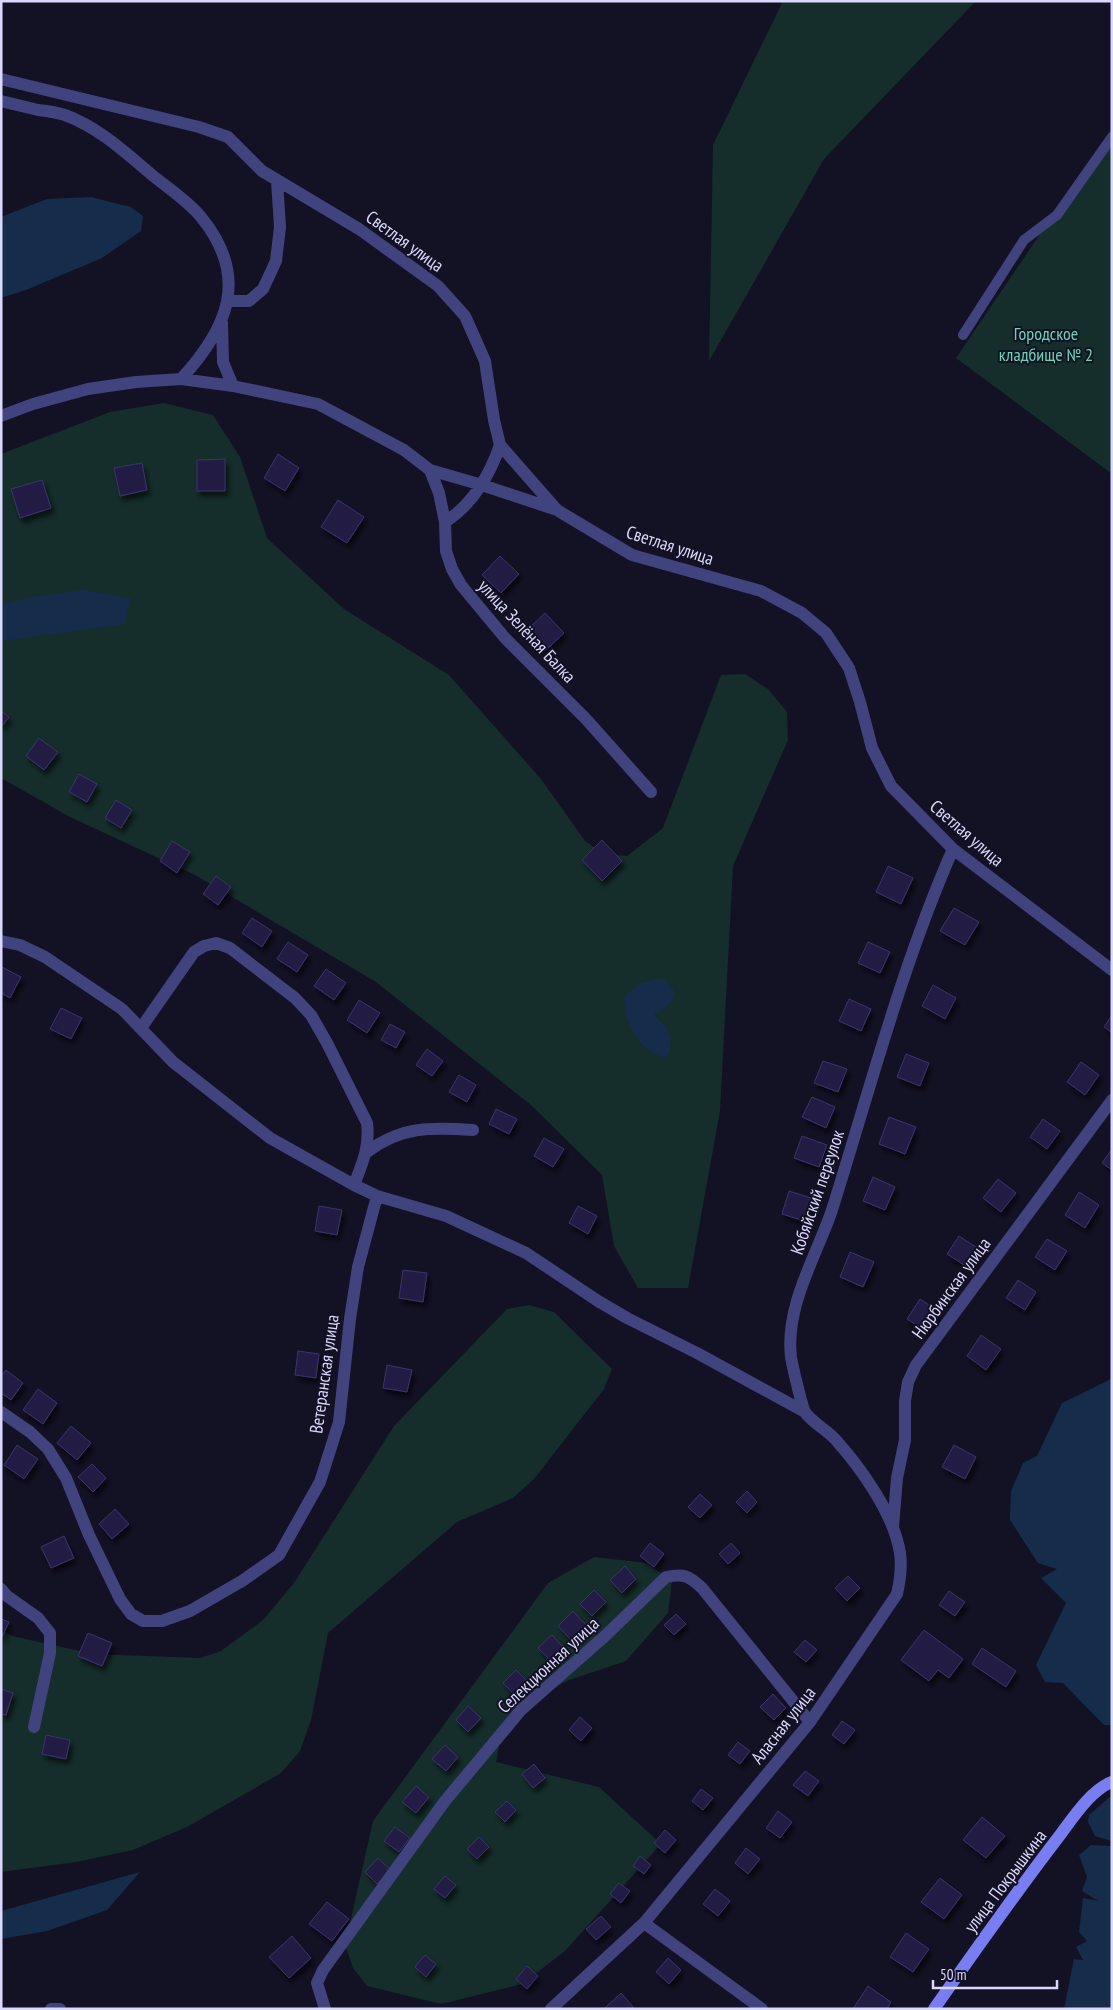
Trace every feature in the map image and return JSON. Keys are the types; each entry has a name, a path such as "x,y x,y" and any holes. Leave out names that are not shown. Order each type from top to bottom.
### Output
{"street":[{"name":"Светлая улица","path":"1,79 199,127 228,137 262,170 277,181 359,229 438,286 466,316 484,361 500,445 557,510 632,555 761,591 802,613 826,633 849,668 872,748 891,786 953,849 1112,970"},
{"path":"1,101 64,115 115,143 200,216 214,235 225,257 230,278 228,301 222,322 198,361 181,379"},
{"path":"228,301 249,301 263,289 276,261 280,227 277,181"},
{"path":"222,322 223,362 233,386"},
{"path":"1,416 33,404 88,389 136,382 181,379 233,386 318,404 404,450 430,470 557,510"},
{"path":"445,522 456,515 482,485 492,468 500,445"},
{"name":"улица Зелёная Балка","path":"430,470 439,493 445,522 446,551 452,570 461,585 505,638 586,719 651,792"},
{"name":"Кобяйский переулок","path":"805,1412 791,1356 791,1327 800,1293 824,1234 884,1037 941,877 953,849"},
{"path":"1,941 20,945 45,957 122,1009 173,1062 270,1138 377,1196 446,1216 526,1253 627,1318 697,1353 805,1412 833,1437 860,1469 893,1527"},
{"path":"141,1028 194,952 204,946 216,944 230,948 294,998 310,1015 328,1043 367,1123 369,1137 367,1152 354,1185"},
{"name":"Нюрбинская улица","path":"893,1527 897,1478 904,1440 905,1401 908,1382 916,1365 1112,1100"},
{"path":"367,1152 378,1143 413,1130 440,1128 473,1130"},
{"name":"Ветеранская улица","path":"1,1412 30,1432 48,1449 66,1478 89,1535 120,1599 131,1614 143,1621 162,1621 198,1607 242,1581 279,1555 320,1482 339,1422 350,1319 358,1267 377,1196"},
{"name":"Аласная улица","path":"551,2009 644,1923 810,1722 897,1594 900,1576 900,1554 893,1527"},
{"name":"Селекционная улица","path":"325,2009 317,1983 323,1970 445,1801 521,1710 605,1636 666,1577 679,1574 692,1579 702,1588 810,1722"},
{"path":"1,1589 7,1596 38,1618 50,1633 50,1653 34,1727"},
{"name":"улица Покрышкина","path":"934,2009 1020,1887 1082,1808 1102,1786 1112,1782"},
{"path":"644,1923 762,2009"},
{"path":"51,2009 60,2009"}],"lane":[{"path":"963,335 1024,240 1057,215 1112,137"}],"green space":[{"path":"783,1 976,1 824,159 709,361 713,145"},
{"name":"Городское кладбище № 2","path":"1112,128 1112,474 956,358"},
{"path":"164,403 213,415 240,457 267,538 344,609 449,675 541,779 585,841 604,854 627,856 663,828 721,675 745,674 768,689 787,712 788,740 733,866 720,1111 688,1288 638,1288 614,1246 602,1175 531,1105 376,982 195,875 70,817 1,778 1,454 110,412"},
{"path":"529,1305 554,1312 612,1369 604,1389 534,1479 513,1498 457,1522 328,1633 311,1720 300,1751 281,1773 189,1826 133,1850 76,1862 1,1872 1,1629 12,1636 93,1654 200,1658 221,1651 263,1620 294,1583 394,1426 507,1309"},
{"path":"594,1557 647,1563 672,1581 668,1613 626,1661 569,1680 523,1705 502,1731 496,1762 599,1787 661,1844 565,1951 522,1984 441,2004 367,1986 353,1968 345,1945 373,1821 548,1583"}],"water":[{"path":"91,197 131,207 143,216 141,231 102,258 26,290 1,298 1,217 47,199"},
{"path":"84,590 130,598 125,624 1,641 1,605 31,597"},
{"path":"665,979 674,991 670,1003 654,1015 669,1034 670,1045 667,1057 658,1055 641,1043 630,1024 624,1004 625,995 641,983"},
{"path":"1112,1377 1112,1725 1104,1725 1063,1683 1045,1682 1036,1665 1066,1603 1041,1578 1057,1569 1038,1563 1010,1520 1011,1491 1023,1463 1037,1456 1062,1403"},
{"path":"1112,1795 1112,1841 1095,1836 1088,1822 1089,1815"},
{"path":"1091,1845 1112,1846 1112,2009 1064,2009 1074,1959 1083,1960 1076,1947 1087,1941 1079,1932 1083,1898 1098,1901 1082,1891 1087,1877 1079,1855"},
{"path":"140,1872 107,1910 47,1931 1,1939 1,1911"}],"building":[{"path":"278,454 299,468 285,491 264,478"},
{"path":"225,459 225,491 197,491 197,460"},
{"path":"142,463 147,490 120,496 114,468"},
{"path":"42,480 51,508 20,518 11,489"},
{"path":"338,500 364,517 347,543 321,527"},
{"path":"500,556 519,574 501,593 482,575"},
{"path":"545,613 564,633 545,651 526,631"},
{"path":"1,711 9,717 1,727"},
{"path":"39,738 58,752 44,770 26,756"},
{"path":"79,774 97,784 87,802 69,792"},
{"path":"116,800 132,810 121,828 105,818"},
{"path":"602,840 622,861 602,881 582,860"},
{"path":"172,841 190,852 177,873 160,861"},
{"path":"888,866 913,878 901,904 876,892"},
{"path":"216,876 231,887 218,905 203,894"},
{"path":"954,908 979,922 965,945 940,931"},
{"path":"252,918 272,931 262,947 242,933"},
{"path":"288,942 308,955 297,972 277,959"},
{"path":"868,942 890,952 880,973 858,963"},
{"path":"2,967 21,977 10,998 1,993"},
{"path":"326,969 346,983 334,1000 314,986"},
{"path":"933,985 956,998 945,1019 922,1006"},
{"path":"849,999 871,1009 861,1031 839,1021"},
{"path":"359,1000 380,1013 367,1033 347,1020"},
{"path":"61,1008 82,1018 71,1039 50,1029"},
{"path":"1112,1015 1112,1033 1104,1027"},
{"path":"390,1024 405,1032 396,1048 381,1040"},
{"path":"427,1049 443,1061 432,1076 416,1065"},
{"path":"906,1054 929,1063 920,1086 897,1077"},
{"path":"823,1061 847,1069 838,1092 814,1083"},
{"path":"1081,1062 1099,1075 1085,1095 1067,1082"},
{"path":"459,1075 476,1085 467,1102 449,1092"},
{"path":"812,1097 835,1107 826,1128 802,1117"},
{"path":"496,1109 517,1119 509,1134 489,1124"},
{"path":"889,1117 916,1127 905,1154 879,1144"},
{"path":"1043,1119 1060,1131 1047,1149 1030,1137"},
{"path":"802,1136 827,1145 819,1167 794,1158"},
{"path":"544,1138 564,1149 553,1167 534,1156"},
{"path":"1112,1149 1112,1170 1102,1163"},
{"path":"873,1177 895,1187 885,1210 863,1201"},
{"path":"998,1179 1016,1193 1001,1212 983,1198"},
{"path":"789,1191 811,1198 804,1221 782,1214"},
{"path":"1079,1192 1099,1205 1085,1228 1065,1215"},
{"path":"319,1206 342,1210 337,1235 315,1231"},
{"path":"578,1206 597,1216 588,1234 569,1223"},
{"path":"959,1236 979,1249 967,1267 947,1254"},
{"path":"1047,1239 1067,1251 1055,1270 1035,1257"},
{"path":"850,1252 874,1262 863,1287 840,1277"},
{"path":"403,1270 427,1273 423,1302 399,1298"},
{"path":"1018,1280 1036,1292 1025,1310 1006,1298"},
{"path":"920,1299 938,1311 926,1331 907,1319"},
{"path":"981,1335 1001,1349 986,1370 967,1356"},
{"path":"298,1351 319,1354 316,1378 295,1375"},
{"path":"387,1365 412,1370 407,1392 383,1388"},
{"path":"6,1370 23,1383 11,1400 1,1393 1,1376"},
{"path":"38,1389 57,1403 43,1424 23,1410"},
{"path":"71,1426 91,1443 77,1460 57,1443"},
{"path":"17,1445 38,1459 24,1479 4,1465"},
{"path":"954,1445 976,1457 965,1479 942,1467"},
{"path":"92,1464 106,1478 93,1492 78,1477"},
{"path":"747,1491 757,1502 747,1513 736,1502"},
{"path":"700,1494 712,1505 700,1518 688,1507"},
{"path":"115,1509 129,1524 112,1539 99,1524"},
{"path":"64,1536 74,1558 51,1568 41,1547"},
{"path":"650,1543 664,1554 654,1567 640,1556"},
{"path":"731,1543 740,1553 728,1564 719,1554"},
{"path":"625,1566 636,1579 622,1593 610,1580"},
{"path":"848,1576 860,1588 847,1601 835,1588"},
{"path":"594,1590 606,1602 592,1616 580,1604"},
{"path":"949,1591 965,1602 955,1616 939,1605"},
{"path":"573,1611 586,1625 571,1640 558,1626"},
{"path":"676,1614 686,1624 674,1635 664,1625"},
{"path":"1,1619 9,1622 1,1639"},
{"path":"924,1630 963,1659 949,1678 938,1670 929,1681 901,1660"},
{"path":"88,1633 112,1643 102,1666 78,1656"},
{"path":"552,1635 564,1648 551,1661 538,1648"},
{"path":"805,1640 817,1650 806,1662 794,1652"},
{"path":"982,1648 1016,1671 1006,1687 972,1664"},
{"path":"516,1670 529,1683 516,1696 503,1683"},
{"path":"1,1689 13,1693 6,1715 1,1714"},
{"path":"773,1694 786,1708 774,1720 760,1707"},
{"path":"468,1706 481,1718 468,1732 456,1720"},
{"path":"580,1717 592,1728 581,1741 569,1730"},
{"path":"842,1721 855,1730 844,1744 832,1735"},
{"path":"46,1735 70,1740 66,1759 42,1754"},
{"path":"738,1742 750,1751 740,1764 728,1755"},
{"path":"445,1745 458,1757 446,1771 432,1759"},
{"path":"534,1764 545,1778 533,1788 522,1774"},
{"path":"805,1771 819,1781 808,1796 793,1785"},
{"path":"416,1786 429,1797 416,1813 402,1802"},
{"path":"701,1789 713,1798 703,1810 692,1801"},
{"path":"507,1801 516,1810 505,1822 495,1812"},
{"path":"778,1811 792,1822 780,1838 766,1828"},
{"path":"982,1817 1005,1836 986,1858 963,1840"},
{"path":"395,1827 410,1838 399,1852 384,1841"},
{"path":"665,1830 676,1840 665,1853 654,1843"},
{"path":"479,1837 489,1847 477,1859 467,1849"},
{"path":"746,1848 760,1859 748,1874 735,1863"},
{"path":"640,1856 651,1865 644,1874 633,1866"},
{"path":"378,1858 391,1870 377,1884 365,1872"},
{"path":"445,1876 456,1885 445,1898 434,1889"},
{"path":"940,1878 962,1895 944,1919 921,1902"},
{"path":"619,1883 630,1891 621,1903 610,1894"},
{"path":"715,1889 730,1901 718,1916 703,1904"},
{"path":"327,1902 349,1919 332,1941 309,1924"},
{"path":"601,1916 611,1927 596,1940 586,1929"},
{"path":"906,1933 929,1949 913,1972 890,1957"},
{"path":"292,1936 311,1958 289,1978 269,1957"},
{"path":"425,1955 436,1964 426,1977 415,1967"},
{"path":"668,1958 681,1970 669,1984 656,1972"},
{"path":"527,1966 538,1976 527,1989 516,1979"},
{"path":"868,1986 891,2002 887,2009 853,2009"},
{"path":"621,1993 634,2008 605,2008"}]}
